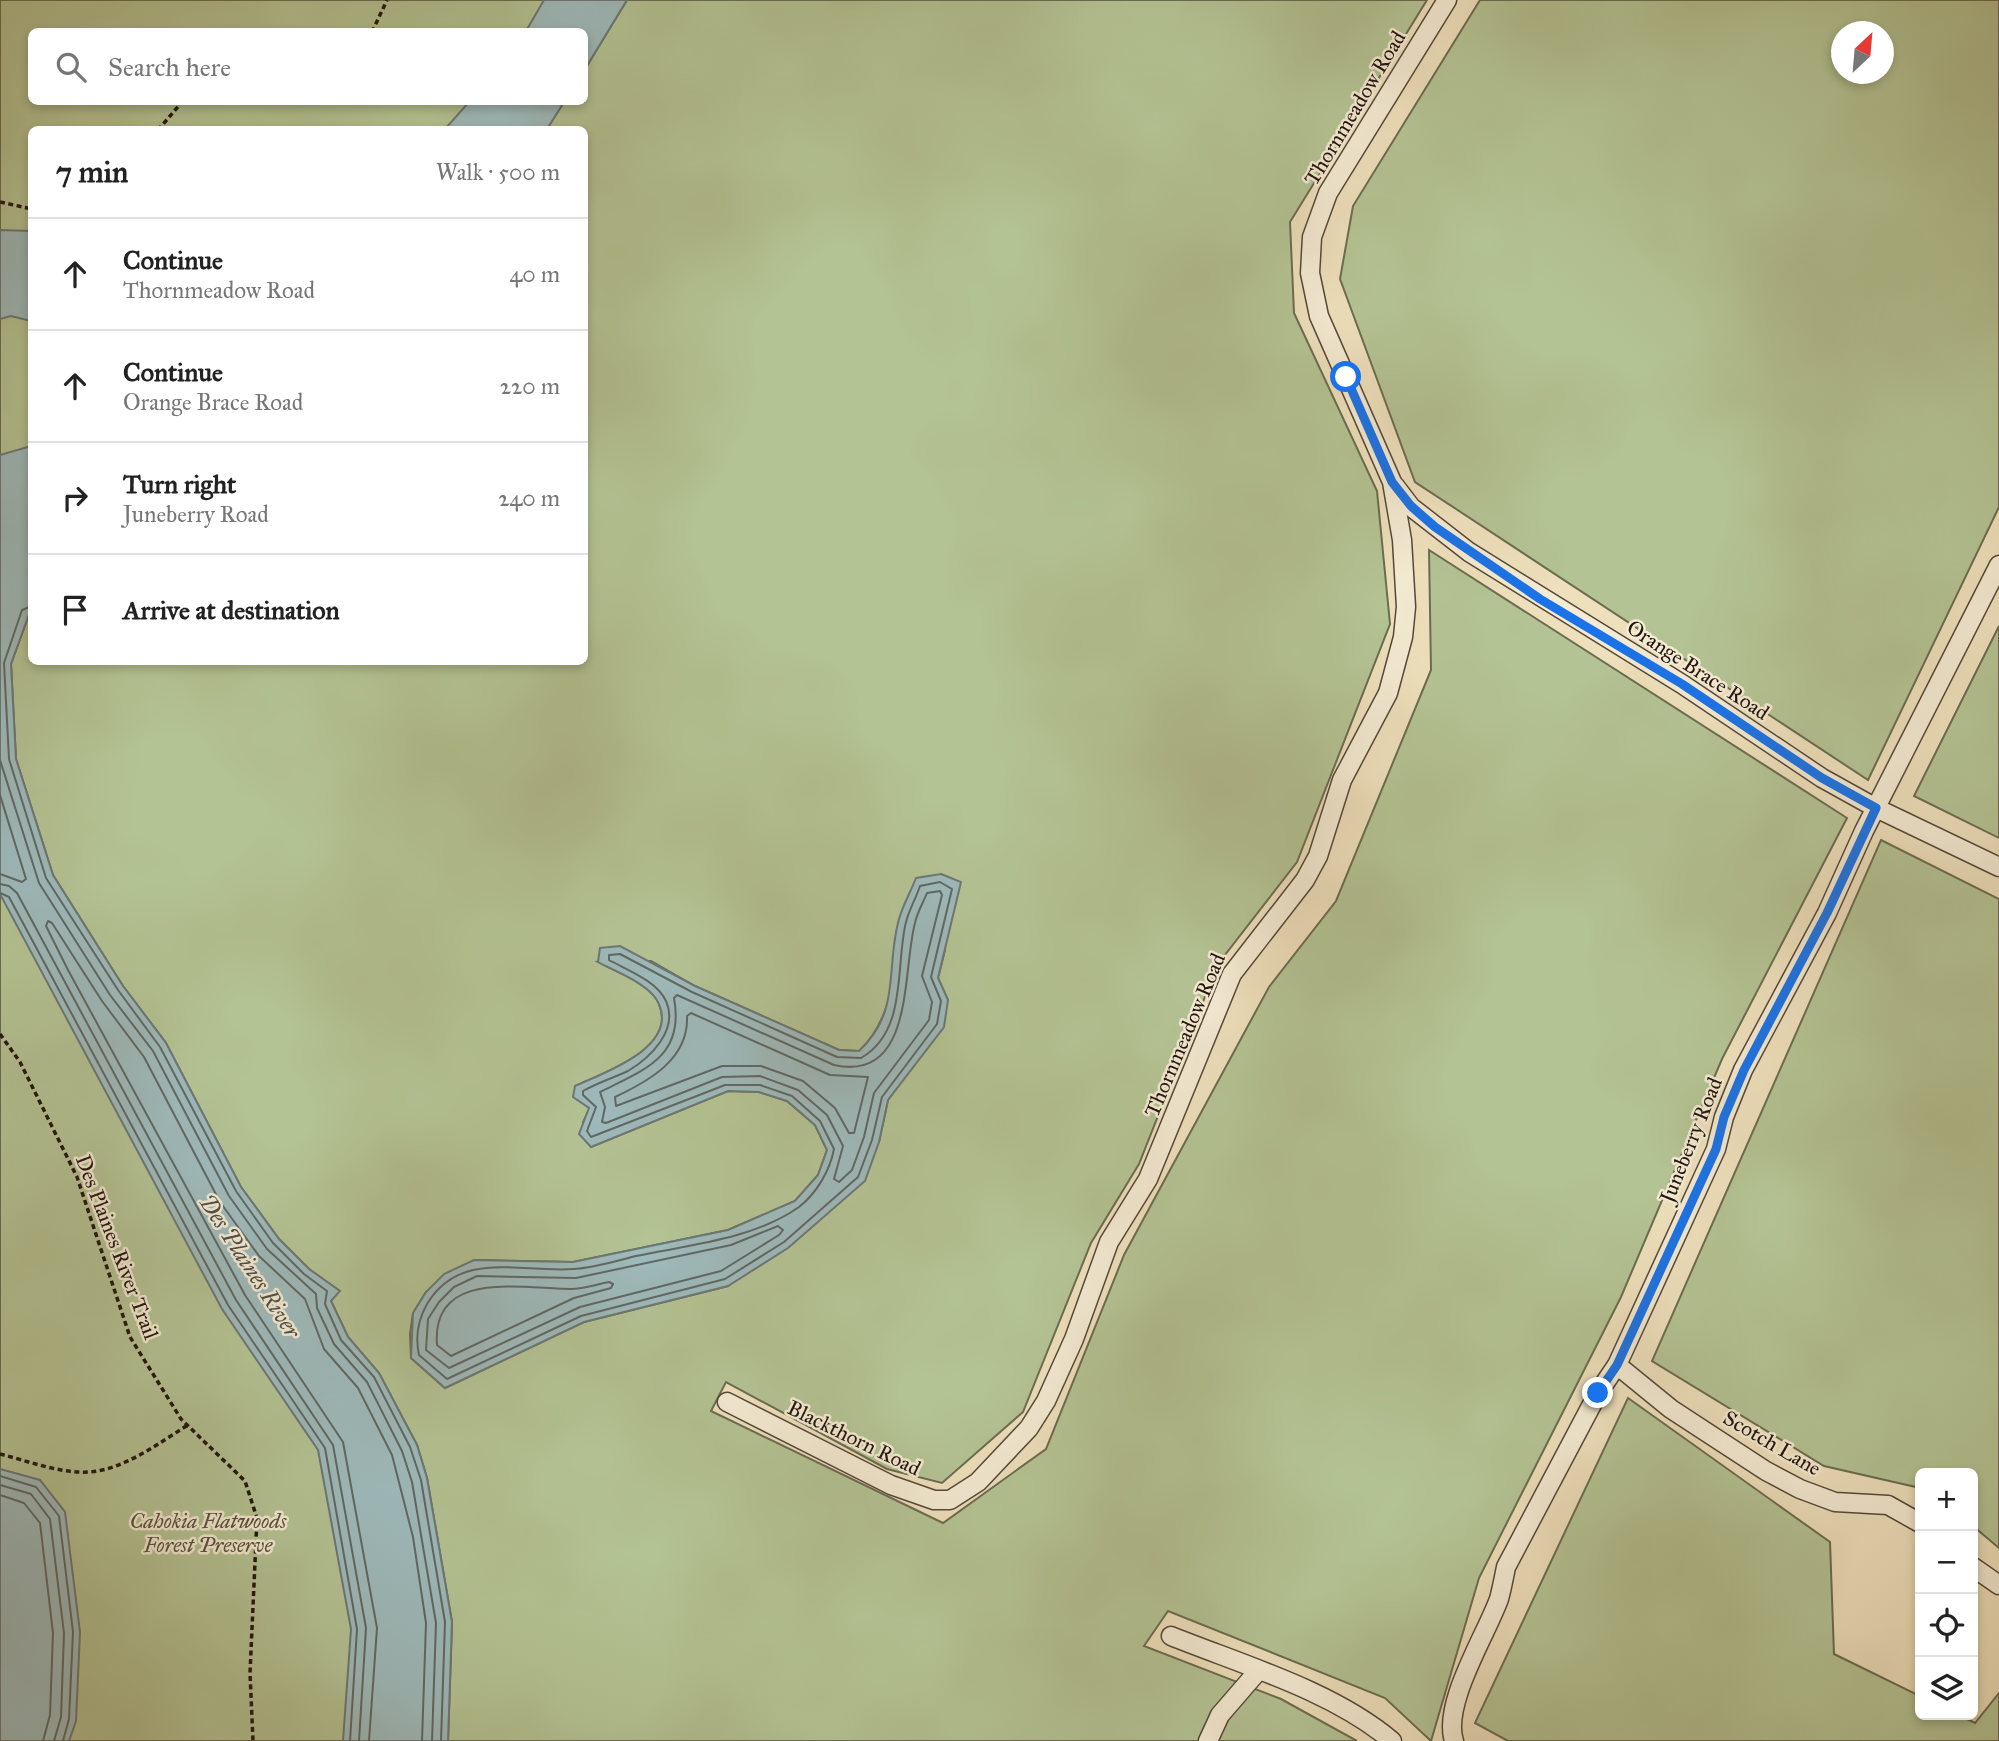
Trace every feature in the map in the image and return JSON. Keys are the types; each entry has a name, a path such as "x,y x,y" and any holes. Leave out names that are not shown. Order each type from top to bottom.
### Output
{"street":[{"name":"Thornmeadow Road","path":"963,1493 1029,1428 1046,1401 1074,1339 1109,1242 1149,1178 1232,974 1305,880 1318,856 1342,780 1388,693 1403,637 1406,607 1403,550 1392,482 1319,316 1310,273 1312,237 1328,193 1447,0"},
{"name":"Orange Brace Road","path":"1392,482 1411,506 1469,552 1682,684 1822,778 1876,808 1999,867"},
{"name":"Juneberry Road","path":"1454,1741 1451,1731 1459,1693 1499,1598 1506,1567 1598,1393 1617,1365 1716,1149 1724,1117 1744,1070 1827,913 1876,808 1999,565"},
{"name":"Scotch Lane","path":"1617,1365 1680,1415 1766,1471 1800,1489 1835,1502 1888,1505 1915,1520"},
{"name":"Blackthorn Road","path":"727,1402 891,1485 934,1500 950,1500 963,1493"},
{"path":"1978,1570 1999,1585"},
{"path":"1171,1636 1258,1671 1367,1720 1392,1741"},
{"path":"1208,1741 1220,1715 1258,1671"}],"path":[{"path":"374,28 387,0"},
{"path":"161,126 179,105"},
{"path":"0,202 28,208"},
{"name":"Des Plaines River Trail","path":"0,1034 20,1062 77,1177 131,1337 188,1425 245,1481 257,1518 250,1673 253,1741"},
{"path":"0,1454 61,1470 90,1472 113,1466 188,1425"}],"green space":[{"path":"0,0 610,0 587,28 28,28 28,105 547,105 532,126 28,126 28,596 0,639"},
{"path":"627,0 1427,0 1290,222 1294,313 1377,491 1390,624 1297,862 1218,964 1139,1164 1091,1243 1023,1412 942,1483 887,1469 726,1382 711,1411 943,1523 1046,1449 1124,1255 1269,987 1336,901 1431,670 1429,550 1847,818 1722,1059 1621,1297 1479,1578 1431,1741 1385,1698 1168,1611 1144,1646 1281,1699 1357,1741 448,1741 452,1622 427,1478 417,1445 379,1373 348,1337 331,1301 339,1291 309,1269 279,1239 241,1187 166,1043 123,986 53,875 16,759 11,664 28,617 28,665 588,665 588,126 549,126 562,105 588,105 588,64","holes":["899,920 945,950 938,978 948,1000 909,1071 888,1100 879,1142 728,1286 584,1322 445,1388 411,1358 413,1313 426,1292 474,1260 573,1262 728,1230 795,1201 818,1175 827,1150 815,1125 787,1101 759,1092 728,1091 591,1147 583,1122 590,1108 576,1086 635,1057 658,1034 662,1020 659,1004 649,990 598,962 651,961 695,986 839,1050 859,1051 880,1023 886,1007 891,990"]},
{"path":"1480,0 1999,0 1999,507 1868,780 1415,482 1340,279 1353,206"},
{"path":"1999,626 1999,838 1914,796"},
{"name":"Cahokia Flatwoods Forest Preserve","path":"0,741 61,914 380,1415 432,1741 0,1741"},
{"path":"1881,840 1999,899 1999,1548 1978,1530 1978,1468 1915,1468 1915,1487 1824,1466 1652,1361"},
{"path":"1628,1398 1830,1542 1834,1654 1915,1694 1915,1720 1969,1720 1975,1723 1999,1693 1999,1741 1508,1741 1475,1723"}],"water":[{"path":"544,0 627,0 588,64 588,28 528,28"},
{"path":"466,105 562,105 549,126 448,126"},
{"path":"0,230 28,231 28,320 11,316 0,319"},
{"name":"Des Plaines River","path":"28,447 28,617 11,664 16,759 53,875 123,986 166,1043 241,1187 279,1239 309,1269 340,1291 331,1301 348,1337 379,1373 417,1445 427,1478 452,1622 448,1741 343,1741 351,1629 318,1450 222,1309 0,894 0,455"},
{"path":"941,874 961,882 938,978 948,1000 944,1027 888,1100 879,1142 865,1181 788,1248 728,1286 584,1322 445,1388 411,1358 413,1313 426,1292 444,1274 474,1260 573,1262 728,1230 795,1201 818,1175 827,1150 815,1125 787,1101 759,1092 728,1091 591,1147 579,1134 589,1108 573,1097 575,1086 635,1057 658,1034 662,1020 659,1004 649,990 598,962 600,948 620,946 695,986 839,1050 859,1051 872,1036 887,1005 899,919 916,878"},
{"path":"0,1469 40,1480 65,1512 80,1632 76,1721 69,1741 0,1741"}],"route":[{"path":"1346,377 1392,482 1411,506 1435,527 1540,599 1682,684 1822,778 1876,808 1827,913 1744,1070 1724,1117 1716,1149 1617,1365 1598,1393"}]}
